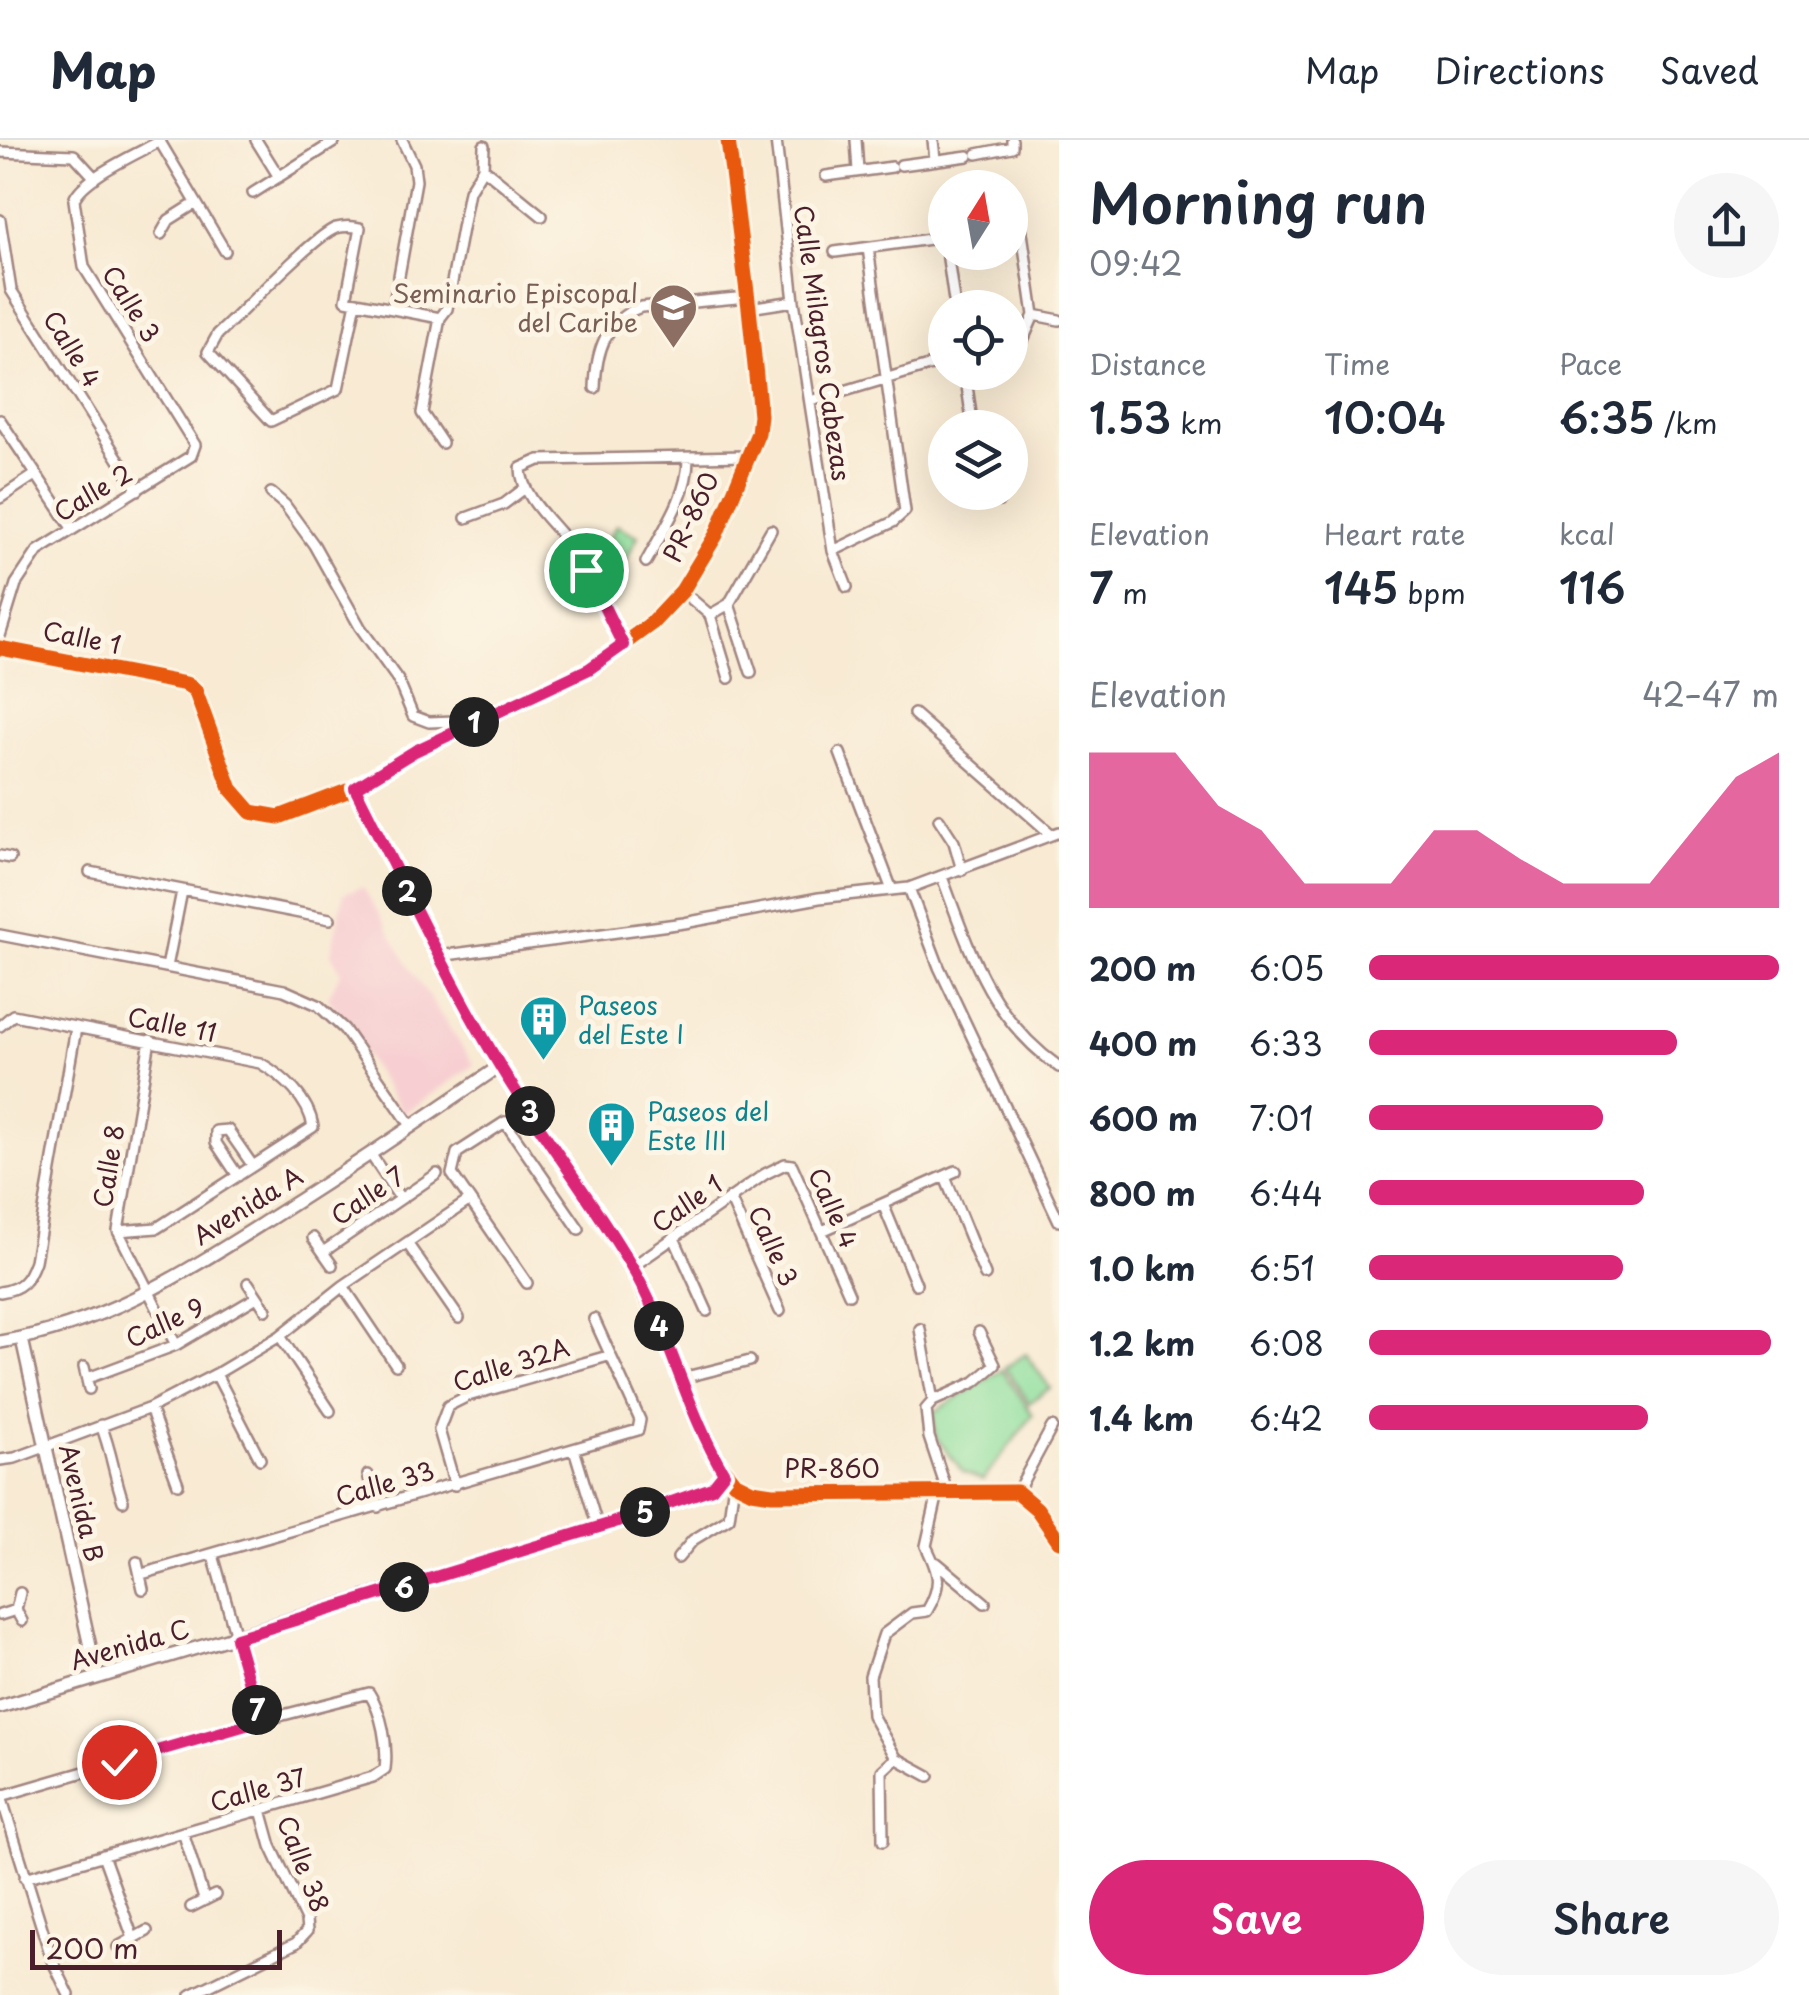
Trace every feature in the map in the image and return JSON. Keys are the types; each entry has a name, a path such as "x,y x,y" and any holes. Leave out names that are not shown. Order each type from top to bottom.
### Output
{"street":[{"path":"256,140 278,177"},
{"path":"254,192 332,140"},
{"path":"393,309 416,181 414,165 402,140"},
{"name":"PR-860","path":"355,788 415,751 589,669 652,623 682,591 716,535 758,433 760,415 728,140"},
{"name":"Calle Milagros Cabezas","path":"776,140 794,301 833,551 848,587"},
{"path":"856,140 858,171"},
{"path":"933,140 934,160"},
{"path":"0,152 74,155 95,178 160,141 224,251"},
{"path":"826,176 972,155 1012,144"},
{"path":"442,443 422,413 469,191 483,168 484,146"},
{"path":"483,168 542,216"},
{"name":"Calle 3","path":"95,178 77,191 74,200 84,267 194,448"},
{"path":"160,234 169,220 196,203"},
{"name":"Calle 4","path":"0,220 11,290 138,490"},
{"path":"356,302 338,390 271,421 208,352 218,334 333,229 360,228 346,300 440,318"},
{"path":"835,252 928,240"},
{"path":"833,551 894,522 905,511 868,248"},
{"path":"1025,270 1034,315 1028,329"},
{"path":"594,388 599,348 608,331 641,306 794,301"},
{"path":"1034,315 1059,320"},
{"path":"811,401 928,366"},
{"path":"0,420 72,528"},
{"name":"Calle 2","path":"0,636 16,584 38,551 192,456 194,448"},
{"path":"623,645 576,552 524,488 521,468 539,460 746,456"},
{"path":"646,562 682,493 688,459"},
{"path":"0,498 35,475"},
{"path":"466,518 504,504 524,488"},
{"path":"271,493 285,505 314,545 360,626 398,680 414,716 429,722 480,720"},
{"path":"710,614 730,604 771,530"},
{"path":"682,591 710,614 729,678"},
{"path":"730,604 751,672"},
{"name":"Calle 1","path":"0,648 186,684 195,690 231,789 251,812 279,818 355,788"},
{"path":"440,956 684,923 819,898 910,888 1055,833 914,714"},
{"path":"840,752 892,890"},
{"path":"355,788 500,1066 632,1266 710,1451 729,1478 729,1518 693,1540 678,1558"},
{"path":"939,818 954,842 962,870"},
{"path":"90,872 330,919"},
{"path":"942,877 981,979 1008,1019 1059,1067"},
{"path":"910,888 939,966 1059,1222"},
{"path":"167,967 182,892"},
{"path":"0,934 284,990 318,1004 344,1029 412,1127"},
{"name":"Calle 11","path":"0,1026 13,1015 260,1063 284,1076 313,1127 253,1166"},
{"path":"0,1292 18,1289 30,1276 36,1261 76,1028"},
{"name":"Calle 8","path":"150,1040 118,1232 176,1345"},
{"name":"Avenida A","path":"0,1342 92,1318 150,1293 371,1155 500,1066"},
{"path":"527,1283 452,1174 456,1153 505,1122 579,1228"},
{"path":"118,1232 157,1228 238,1176 253,1166 228,1130 216,1131 216,1143 238,1176"},
{"path":"371,1155 400,1198"},
{"name":"Calle 4","path":"765,1174 785,1164 792,1166 849,1294"},
{"path":"822,1232 956,1172"},
{"name":"Calle 7","path":"323,1252 437,1174"},
{"name":"Calle 1","path":"632,1266 765,1174"},
{"path":"944,1177 985,1275"},
{"name":"Calle 3","path":"730,1198 780,1311"},
{"path":"0,1460 16,1458 150,1408 216,1374 280,1336 343,1286 470,1200"},
{"path":"883,1204 916,1284"},
{"path":"314,1238 332,1265"},
{"path":"674,1238 707,1311"},
{"path":"407,1243 459,1318"},
{"path":"248,1283 266,1310"},
{"path":"343,1286 396,1365"},
{"name":"Calle 9","path":"84,1367 89,1383 176,1345 257,1298"},
{"path":"594,1319 608,1356"},
{"path":"920,1329 933,1401"},
{"path":"929,1776 896,1758 872,1715 870,1676 884,1634 912,1613 927,1611 936,1596 939,1572 926,1546 944,1482 929,1437 926,1409 933,1401 976,1382 996,1365 978,1332"},
{"path":"280,1336 330,1412"},
{"name":"Avenida B","path":"22,1339 97,1678"},
{"name":"Calle 33","path":"142,1574 638,1430 640,1420 622,1377 608,1356"},
{"name":"Calle 32A","path":"455,1485 439,1430 448,1406 468,1396 608,1356"},
{"path":"682,1378 750,1361"},
{"path":"216,1374 260,1458"},
{"path":"150,1408 178,1484"},
{"path":"101,1425 112,1451 110,1460 123,1501"},
{"path":"1052,1427 1017,1492 1037,1509 1059,1541"},
{"path":"574,1449 598,1528"},
{"path":"368,1475 378,1508"},
{"name":"PR-860","path":"729,1478 752,1490 772,1494 1017,1492"},
{"name":"Avenida C","path":"0,1706 598,1528 712,1488 729,1478"},
{"path":"69,1995 52,1960 0,1794 260,1721 214,1556"},
{"path":"932,1558 984,1602"},
{"path":"138,1562 144,1589"},
{"path":"20,1593 16,1610 22,1621"},
{"path":"0,1615 16,1610"},
{"name":"Calle 37","path":"25,1878 373,1777 385,1769 378,1706 369,1693 260,1721"},
{"path":"883,1840 882,1771 896,1758"},
{"name":"Calle 38","path":"191,1995 296,1943 307,1932 306,1920 270,1846 261,1810"},
{"path":"183,1832 209,1897 192,1907"},
{"path":"103,1855 133,1938"},
{"path":"118,1946 148,1931"}],"shaded area":[{"path":"363,887 413,973 474,1065 403,1114 328,997 341,972 331,953 344,893"}],"green space":[{"path":"616,525 638,536 620,572 598,561"},
{"path":"1026,1354 1050,1388 1029,1403 1005,1368"},
{"path":"1002,1370 1033,1415 983,1480 963,1472 936,1437 933,1413"}],"cycle path":[{"path":"0,648 186,684 195,690 231,789 251,812 279,817 355,788 415,751 589,669 652,623 682,591 716,535 758,433 760,415 728,140"},
{"path":"355,788 439,956 500,1066 632,1267 710,1451 734,1482 752,1491 772,1494 1017,1492 1037,1509 1059,1541"}],"place":[{"name":"Seminario Episcopal del Caribe","path":"673,350"},
{"name":"Paseos del Este I","path":"543,1062"},
{"name":"Paseos del Este III","path":"612,1168"}],"route":[{"path":"119,1762 260,1721 236,1638 609,1524 712,1488 724,1473 710,1451 632,1266 500,1066 355,788 415,751 589,669 623,645 586,570"}]}
